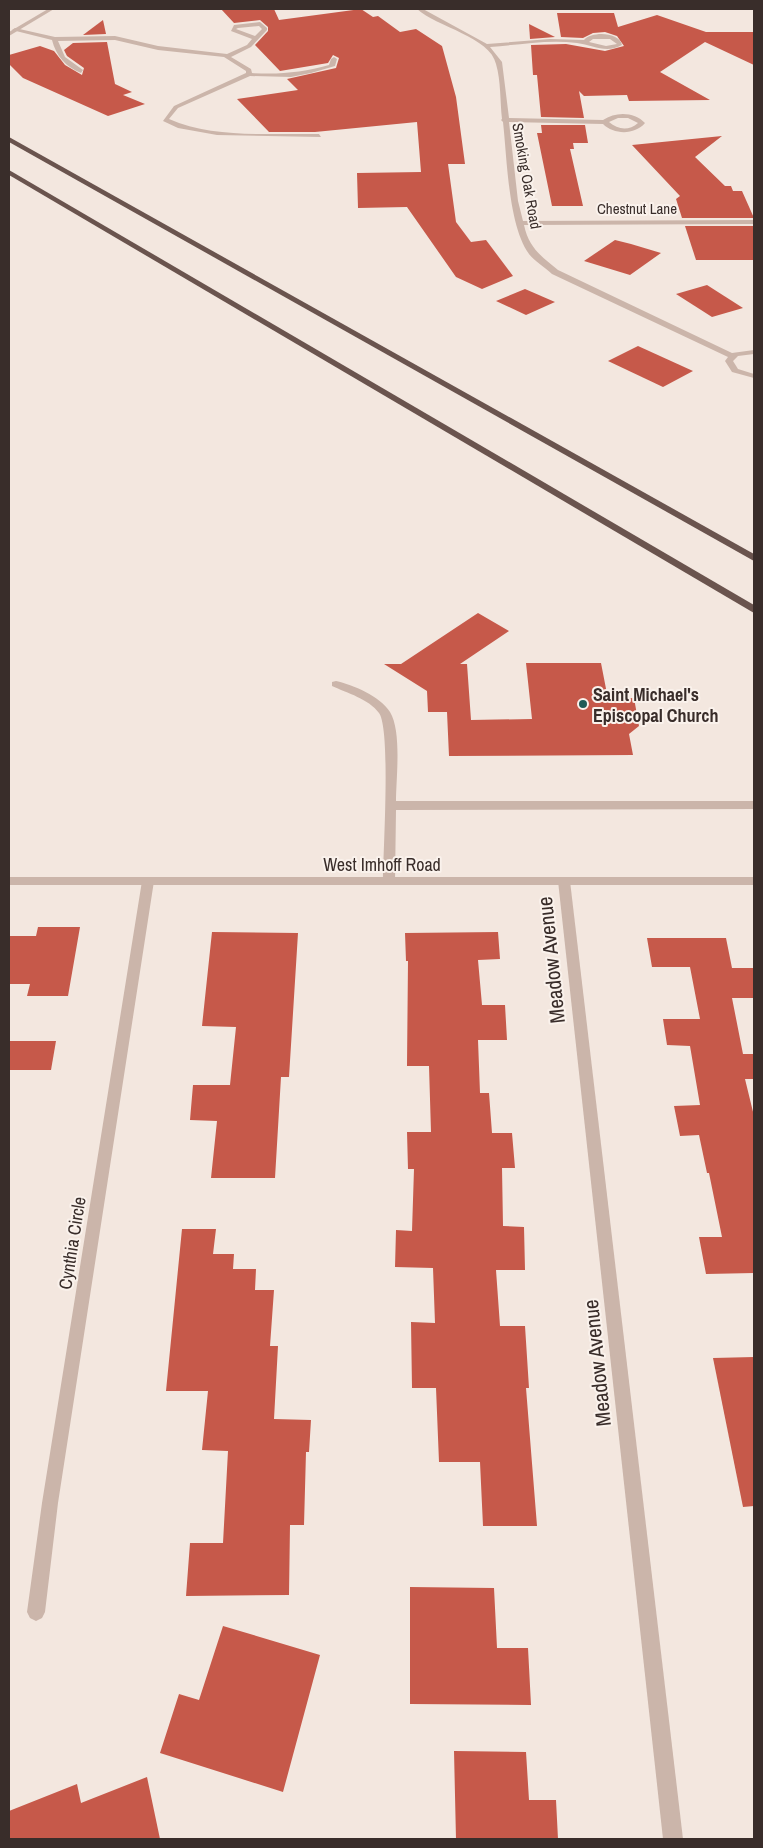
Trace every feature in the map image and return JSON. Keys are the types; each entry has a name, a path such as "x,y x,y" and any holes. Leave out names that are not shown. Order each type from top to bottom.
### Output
{"highway":[{"path":"9,139 754,558"},
{"path":"9,172 754,610"}],"street":[{"path":"12,32 51,9"},
{"path":"420,9 487,46 585,42 593,47 604,48 620,44 615,38 605,36 589,38 585,42"},
{"path":"228,56 249,46 262,33 265,27 254,24 234,28 233,30 239,33 255,38"},
{"path":"12,32 54,39 115,38 158,48 228,56 249,70 249,74"},
{"path":"54,39 57,54 65,62 81,71"},
{"name":"Smoking Oak Road","path":"487,46 499,62 514,201 526,245 532,253 555,272 732,356"},
{"path":"319,136 212,132 188,129 165,120 176,107 249,74 273,77 308,74 332,66 334,59"},
{"path":"504,120 605,122 608,119 622,116 636,118 642,124 637,128 622,130 610,127 605,122"},
{"name":"Chestnut Lane","path":"520,222 754,222"},
{"path":"754,352 740,353 732,356 729,361 732,368 738,372 754,376"},
{"path":"336,684 374,703 385,713 389,726 389,882"},
{"path":"390,806 414,804 754,805"},
{"name":"West Imhoff Road","path":"9,882 754,880"},
{"name":"Cynthia Circle","path":"36,1612 50,1502 148,882"},
{"name":"Meadow Avenue","path":"564,882 673,1839"}],"building":[{"path":"221,9 274,9 279,20 361,9 373,17 378,16 400,32 416,29 442,46 456,97 465,164 448,164 456,222 471,242 486,240 513,276 482,289 456,277 407,207 358,208 357,173 421,172 417,122 315,132 269,132 237,99 298,90 287,79 336,68 339,58 333,55 328,63 280,71 255,45 268,31 268,27 260,20 234,23"},
{"path":"557,13 614,13 618,27 657,15 706,32 754,32 754,65 705,42 660,72 710,100 629,101 627,95 584,96 579,91 584,118 541,117 537,75 533,75 531,45 566,44 605,51 624,46 617,36 605,32 593,33 583,38 561,37"},
{"path":"103,20 106,34 83,35"},
{"path":"529,24 555,37 530,39"},
{"path":"107,42 115,84 132,92 123,95 145,104 108,116 23,78 9,64 9,55 40,46 54,51 65,65 82,75 84,68 67,56 64,50 73,43"},
{"path":"541,125 585,125 588,143 573,143 574,149 570,149 583,206 552,206 537,133 542,133"},
{"path":"722,136 695,157 725,186 731,186 733,191 742,191 754,218 682,218 676,199 680,196 632,145"},
{"path":"685,226 754,226 754,260 696,260"},
{"path":"615,240 661,253 630,275 584,261"},
{"path":"707,285 743,308 712,317 676,294"},
{"path":"525,289 555,302 526,315 496,301"},
{"path":"638,346 693,371 663,387 608,361"},
{"name":"Saint Michael's Episcopal Church","path":"478,613 509,631 460,664 467,664 471,720 532,719 526,663 601,663 608,699 634,698 639,726 629,734 633,755 449,756 447,712 428,712 427,691 384,664 401,664"},
{"path":"38,927 80,927 68,996 27,996 30,984 9,984 9,936 36,936"},
{"path":"212,932 298,933 289,1077 281,1077 275,1178 211,1178 217,1121 190,1120 193,1085 230,1085 236,1027 202,1026"},
{"path":"498,932 500,959 478,960 482,1005 505,1005 507,1040 478,1040 480,1093 489,1093 492,1133 512,1133 515,1168 502,1168 503,1226 524,1227 525,1270 496,1270 500,1326 525,1326 529,1388 526,1388 537,1526 483,1526 480,1462 439,1462 436,1388 412,1388 411,1322 435,1323 433,1268 395,1267 396,1230 412,1231 414,1169 408,1169 407,1132 431,1132 429,1066 407,1066 408,961 406,961 405,933"},
{"path":"647,938 726,938 732,968 754,968 754,998 732,998 743,1054 754,1054 754,1079 745,1079 754,1116 754,1273 706,1274 699,1237 722,1237 699,1135 680,1136 674,1106 700,1105 690,1046 667,1045 663,1019 700,1019 690,967 652,967"},
{"path":"9,1041 56,1041 51,1070 9,1070"},
{"path":"182,1229 216,1229 213,1254 234,1254 233,1269 256,1269 255,1290 274,1290 270,1346 278,1346 274,1419 311,1420 309,1452 306,1452 304,1525 290,1525 289,1595 186,1596 190,1543 223,1543 228,1451 202,1450 208,1391 166,1391"},
{"path":"754,1357 754,1506 743,1507 713,1358"},
{"path":"410,1587 494,1588 497,1648 528,1648 531,1705 410,1704"},
{"path":"223,1626 320,1655 283,1792 160,1753 179,1694 199,1700"},
{"path":"454,1751 526,1752 529,1800 556,1800 558,1839 456,1839"},
{"path":"147,1777 160,1839 9,1839 9,1811 77,1784 81,1803"}],"place":[{"name":"Saint Michael's Episcopal Church","path":"583,704"}]}
